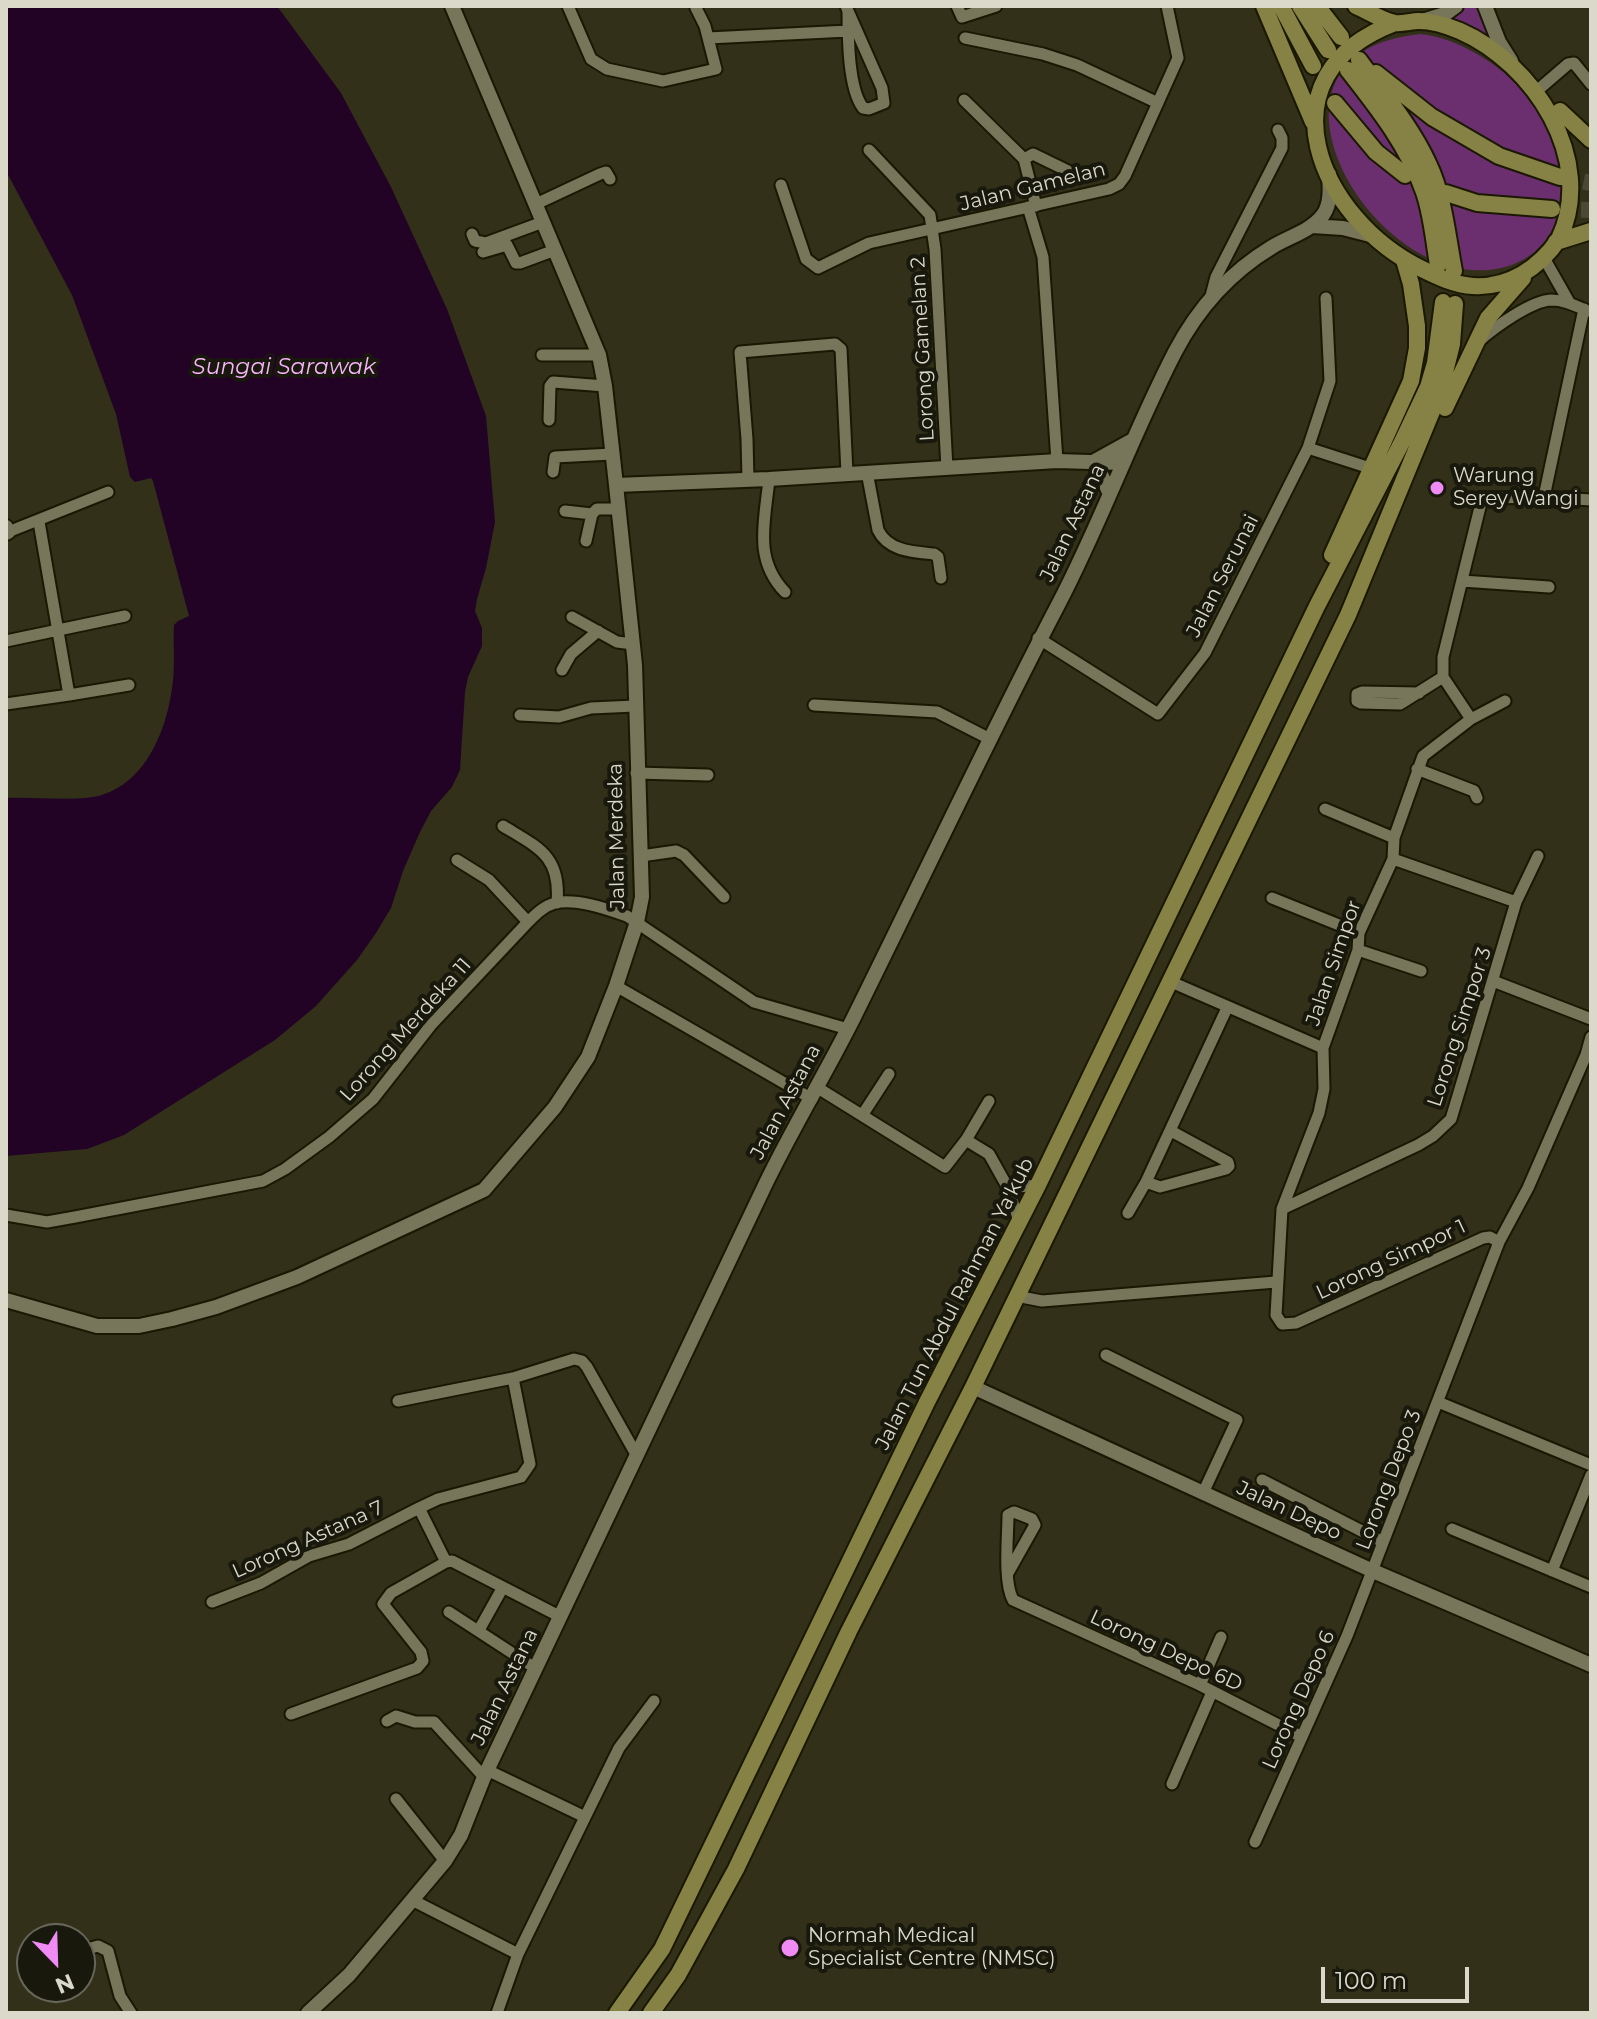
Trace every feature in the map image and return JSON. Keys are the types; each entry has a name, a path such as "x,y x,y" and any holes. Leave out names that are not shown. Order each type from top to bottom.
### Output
{"main road":[{"path":"1264,6 1313,124 1329,174 1349,208 1377,238 1404,260 1444,279 1468,286 1508,281 1538,263"},
{"path":"1281,6 1313,66"},
{"path":"1300,6 1328,50"},
{"path":"1317,6 1341,37"},
{"path":"1356,6 1395,23"},
{"path":"1313,124 1318,93 1333,65 1351,46 1376,30 1395,23 1421,21 1453,28 1511,61 1591,140"},
{"path":"1446,268 1440,197 1428,163 1402,119 1354,65 1432,117 1499,156 1560,177"},
{"path":"1348,615 1368,591 1472,346 1488,318 1556,242 1569,220 1576,186 1564,128 1543,94"},
{"path":"1335,103 1376,152 1405,175"},
{"path":"1446,193 1477,203 1552,209"},
{"path":"1556,242 1591,231"},
{"path":"1317,606 1319,581 1411,381 1417,348 1411,284 1404,260"},
{"path":"651,2013 678,1975 736,1869 849,1631 973,1387 1348,615 1440,392 1452,344 1449,303 1428,387 1317,606"},
{"name":"Jalan Tun Abdul Rahman Ya'kub","path":"617,2013 662,1949 927,1402 1038,1185 1317,606"},
{"path":"662,1949 674,1935 709,1867 716,1861 724,1861 736,1869"}],"street":[{"name":"Jalan Merdeka","path":"6,1300 97,1326 139,1326 172,1319 216,1307 297,1277 484,1190 555,1107 588,1057 616,986 642,897 633,644 605,386 599,355 452,6"},
{"path":"568,6 591,59 607,69 663,81 716,69 696,8"},
{"path":"957,6 962,17 996,6"},
{"name":"Jalan Gamelan","path":"781,185 806,259 818,268 869,243 1109,189 1119,184 1178,58 1167,6"},
{"path":"1421,21 1445,14 1456,6"},
{"path":"1485,6 1499,42 1511,61"},
{"path":"847,9 882,88 884,103 869,109 863,108 855,92 847,9"},
{"path":"708,38 848,31"},
{"path":"965,38 1054,58 1158,103"},
{"path":"1543,94 1568,64 1574,63 1591,84"},
{"path":"964,100 1024,159 1043,257 1057,461"},
{"path":"1211,296 1216,277 1282,148 1278,130"},
{"path":"869,150 930,215 933,229"},
{"path":"1024,159 1033,154 1074,174"},
{"path":"536,204 600,174 606,172 610,179"},
{"path":"1312,226 1327,209 1329,174"},
{"path":"472,234 475,241 486,243 543,222"},
{"path":"1312,226 1343,228 1377,238"},
{"name":"Jalan Astana","path":"308,2013 349,1975 445,1861 461,1835 535,1668 766,1183 848,1029 1038,638 1080,559 1177,349 1211,296 1257,257 1312,226"},
{"name":"Lorong Gamelan 2","path":"933,229 947,468"},
{"path":"483,252 507,245 516,263 520,263 555,250"},
{"path":"1538,263 1569,302"},
{"name":"Jalan Serunai","path":"1038,638 1158,714 1205,653 1308,448 1330,381 1326,298"},
{"path":"1472,346 1499,324 1548,300 1569,302 1588,310 1544,497"},
{"path":"748,479 740,352 835,344 841,349 847,473"},
{"path":"542,355 599,355"},
{"path":"549,420 550,386 553,382 605,386"},
{"path":"1095,461 1133,440"},
{"path":"1308,448 1373,469"},
{"path":"553,472 555,457 612,454"},
{"path":"616,485 1057,461 1123,463"},
{"path":"1095,461 1109,492"},
{"path":"867,472 882,539 889,545 934,554 938,557 941,578"},
{"path":"769,479 763,552 770,573 785,592"},
{"path":"7,531 39,522 108,492"},
{"path":"1471,719 1443,677 1443,657 1481,503 1488,498 1591,500"},
{"path":"586,541 592,514 597,509 618,509"},
{"path":"565,511 592,514"},
{"path":"39,522 69,695"},
{"path":"1462,581 1549,587"},
{"path":"6,641 125,616"},
{"path":"572,617 617,642 633,644"},
{"path":"562,670 571,654 598,631"},
{"path":"1419,693 1443,677"},
{"path":"6,704 129,685"},
{"name":"Jalan Simpor","path":"1276,1315 1282,1209 1319,1113 1324,1089 1323,1048 1358,950 1359,933 1393,859 1394,838 1417,769 1429,749 1471,719 1505,701"},
{"path":"814,705 937,712 990,739"},
{"path":"520,715 559,717 591,708 635,706"},
{"path":"1417,769 1474,791 1477,798"},
{"path":"636,773 708,775"},
{"path":"1325,809 1394,838"},
{"path":"503,826 533,844 553,863 559,882 557,903 608,910 637,922 754,1002 848,1029"},
{"path":"641,856 676,851 684,855 724,897"},
{"name":"Lorong Simpor 3","path":"1282,1209 1418,1145 1445,1127 1451,1119 1516,902 1538,856"},
{"path":"1393,859 1516,902"},
{"path":"457,860 489,880 528,922"},
{"path":"1272,898 1359,933"},
{"name":"Lorong Merdeka 11","path":"6,1215 47,1222 61,1220 263,1181 285,1169 373,1099 431,1025 528,922 542,909 557,903"},
{"path":"1358,950 1421,971"},
{"path":"1169,981 1323,1048"},
{"path":"1493,981 1591,1019"},
{"path":"616,986 815,1093 863,1114 945,1167 966,1140 989,1101"},
{"path":"1128,1213 1171,1131 1227,1008"},
{"path":"1499,1242 1528,1188 1591,1037"},
{"path":"863,1114 889,1074"},
{"path":"1146,1182 1160,1187 1229,1166 1228,1162 1171,1131"},
{"path":"966,1140 989,1154 1008,1188 1019,1221"},
{"path":"1008,1188 1038,1185"},
{"name":"Lorong Simpor 1","path":"1276,1315 1282,1324 1296,1323 1490,1237 1499,1242 1438,1402"},
{"path":"1016,1296 1042,1301 1276,1282"},
{"path":"1106,1355 1237,1420 1203,1493"},
{"path":"398,1401 513,1378 574,1359 582,1361 637,1456"},
{"name":"Lorong Astana 7","path":"212,1602 261,1583 309,1556 349,1544 438,1499 521,1477 530,1464 513,1378"},
{"name":"Jalan Depo","path":"973,1387 1373,1571 1591,1665"},
{"path":"1438,1402 1591,1465"},
{"name":"Lorong Depo 3","path":"1373,1571 1438,1402"},
{"path":"1552,1571 1591,1475"},
{"path":"1262,1480 1383,1542"},
{"path":"419,1508 446,1562"},
{"path":"1014,1512 1032,1519 1035,1525 1008,1573 1008,1515 1014,1512"},
{"path":"1452,1529 1591,1587"},
{"path":"291,1714 417,1668 423,1661 421,1652 383,1604 391,1593 446,1562 452,1561 561,1617"},
{"name":"Lorong Depo 6","path":"1255,1842 1373,1571"},
{"name":"Lorong Depo 6D","path":"1008,1573 1009,1593 1013,1600 1200,1685 1302,1737"},
{"path":"479,1630 503,1587"},
{"path":"449,1612 535,1668"},
{"path":"1200,1685 1221,1637"},
{"path":"1172,1784 1212,1692"},
{"path":"497,2013 518,1954 619,1748 654,1701"},
{"path":"387,1721 396,1716 415,1722 434,1722 486,1773 585,1817"},
{"path":"396,1799 445,1861"},
{"path":"412,1900 518,1954"},
{"path":"96,1947 108,1951 120,1996 131,2013"}],"shaded area":[{"path":"1464,6 1477,6 1488,35 1448,18"},
{"path":"1421,34 1452,42 1497,67 1533,101 1547,121 1556,144 1562,169 1562,194 1557,218 1546,239 1529,256 1505,267 1457,268 1411,248 1372,213 1343,170 1329,125 1335,83 1364,51"}],"water":[{"name":"Sungai Sarawak","path":"6,6 277,6 341,93 391,187 447,309 486,416 495,522 475,611 482,628 482,646 465,692 460,770 452,787 431,811 403,871 391,908 357,960 316,1006 275,1040 124,1135 87,1149 6,1156 6,798 86,798 106,794 123,785 137,772 158,738 170,700 174,625 189,616 153,481 151,478 135,482 130,477 116,414 72,295 6,171"}],"tunnel":[{"path":"1560,177 1591,183"},
{"path":"1557,209 1591,210"}],"place":[{"name":"Warung Serey Wangi","path":"1437,488"},
{"name":"Normah Medical Specialist Centre (NMSC)","path":"790,1948"}]}
